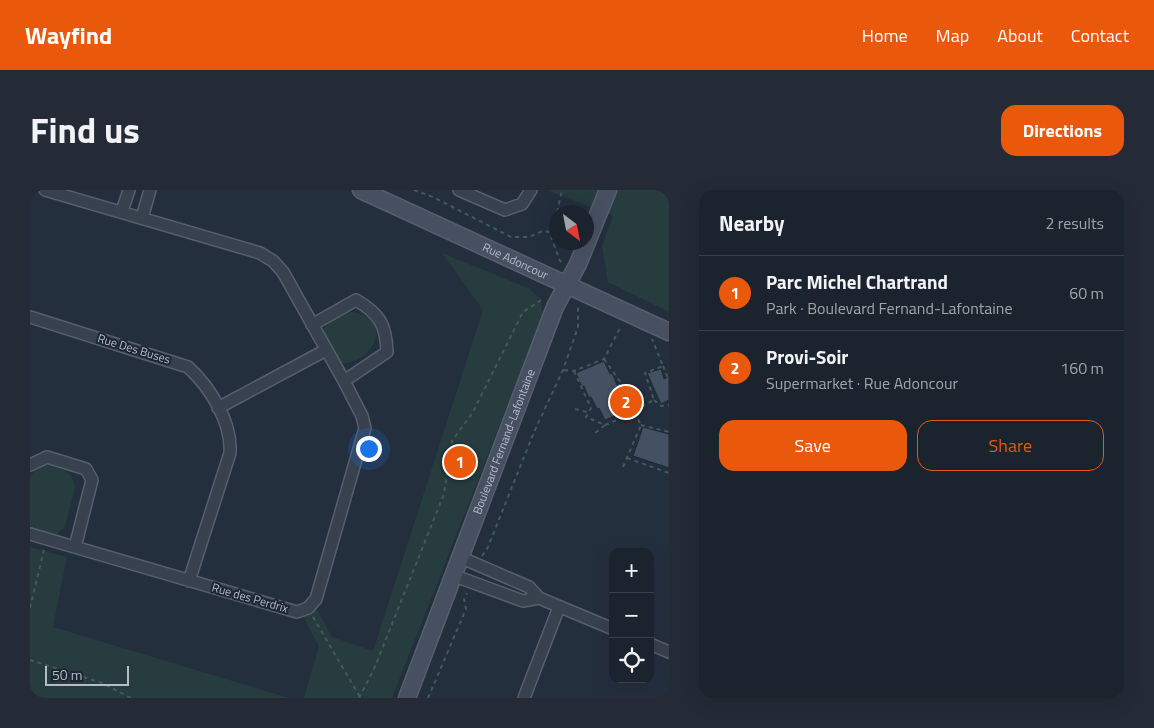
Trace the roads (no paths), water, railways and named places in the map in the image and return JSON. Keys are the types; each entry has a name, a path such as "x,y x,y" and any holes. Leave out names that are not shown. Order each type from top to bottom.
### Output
{"street":[{"path":"44,190 122,211 260,253 267,257 283,272 326,350 344,381 387,352 386,332 374,310 356,300 312,324"},
{"path":"122,211 129,190"},
{"path":"142,218 150,190"},
{"name":"Rue Adoncour","path":"361,190 387,195 568,285 669,332"},
{"path":"459,190 505,210 522,204 531,190"},
{"name":"Boulevard Fernand-Lafontaine","path":"408,698 555,307 578,264 608,190"},
{"name":"Rue Des Buses","path":"30,317 188,367 197,375 218,408 231,439 230,453 189,581"},
{"path":"218,408 326,350"},
{"name":"Rue des Perdrix","path":"30,534 297,612 308,608 316,599 364,434 362,416 344,381"},
{"path":"30,464 47,457 86,470 92,480 75,547"},
{"path":"462,558 528,587 539,598 609,627"},
{"path":"455,576 523,601 539,598"},
{"path":"524,698 560,607"},
{"path":"654,646 669,652"}],"place":[{"name":"Provi-Soir","path":"626,402"},
{"name":"Parc Michel Chartrand","path":"460,462"}]}
